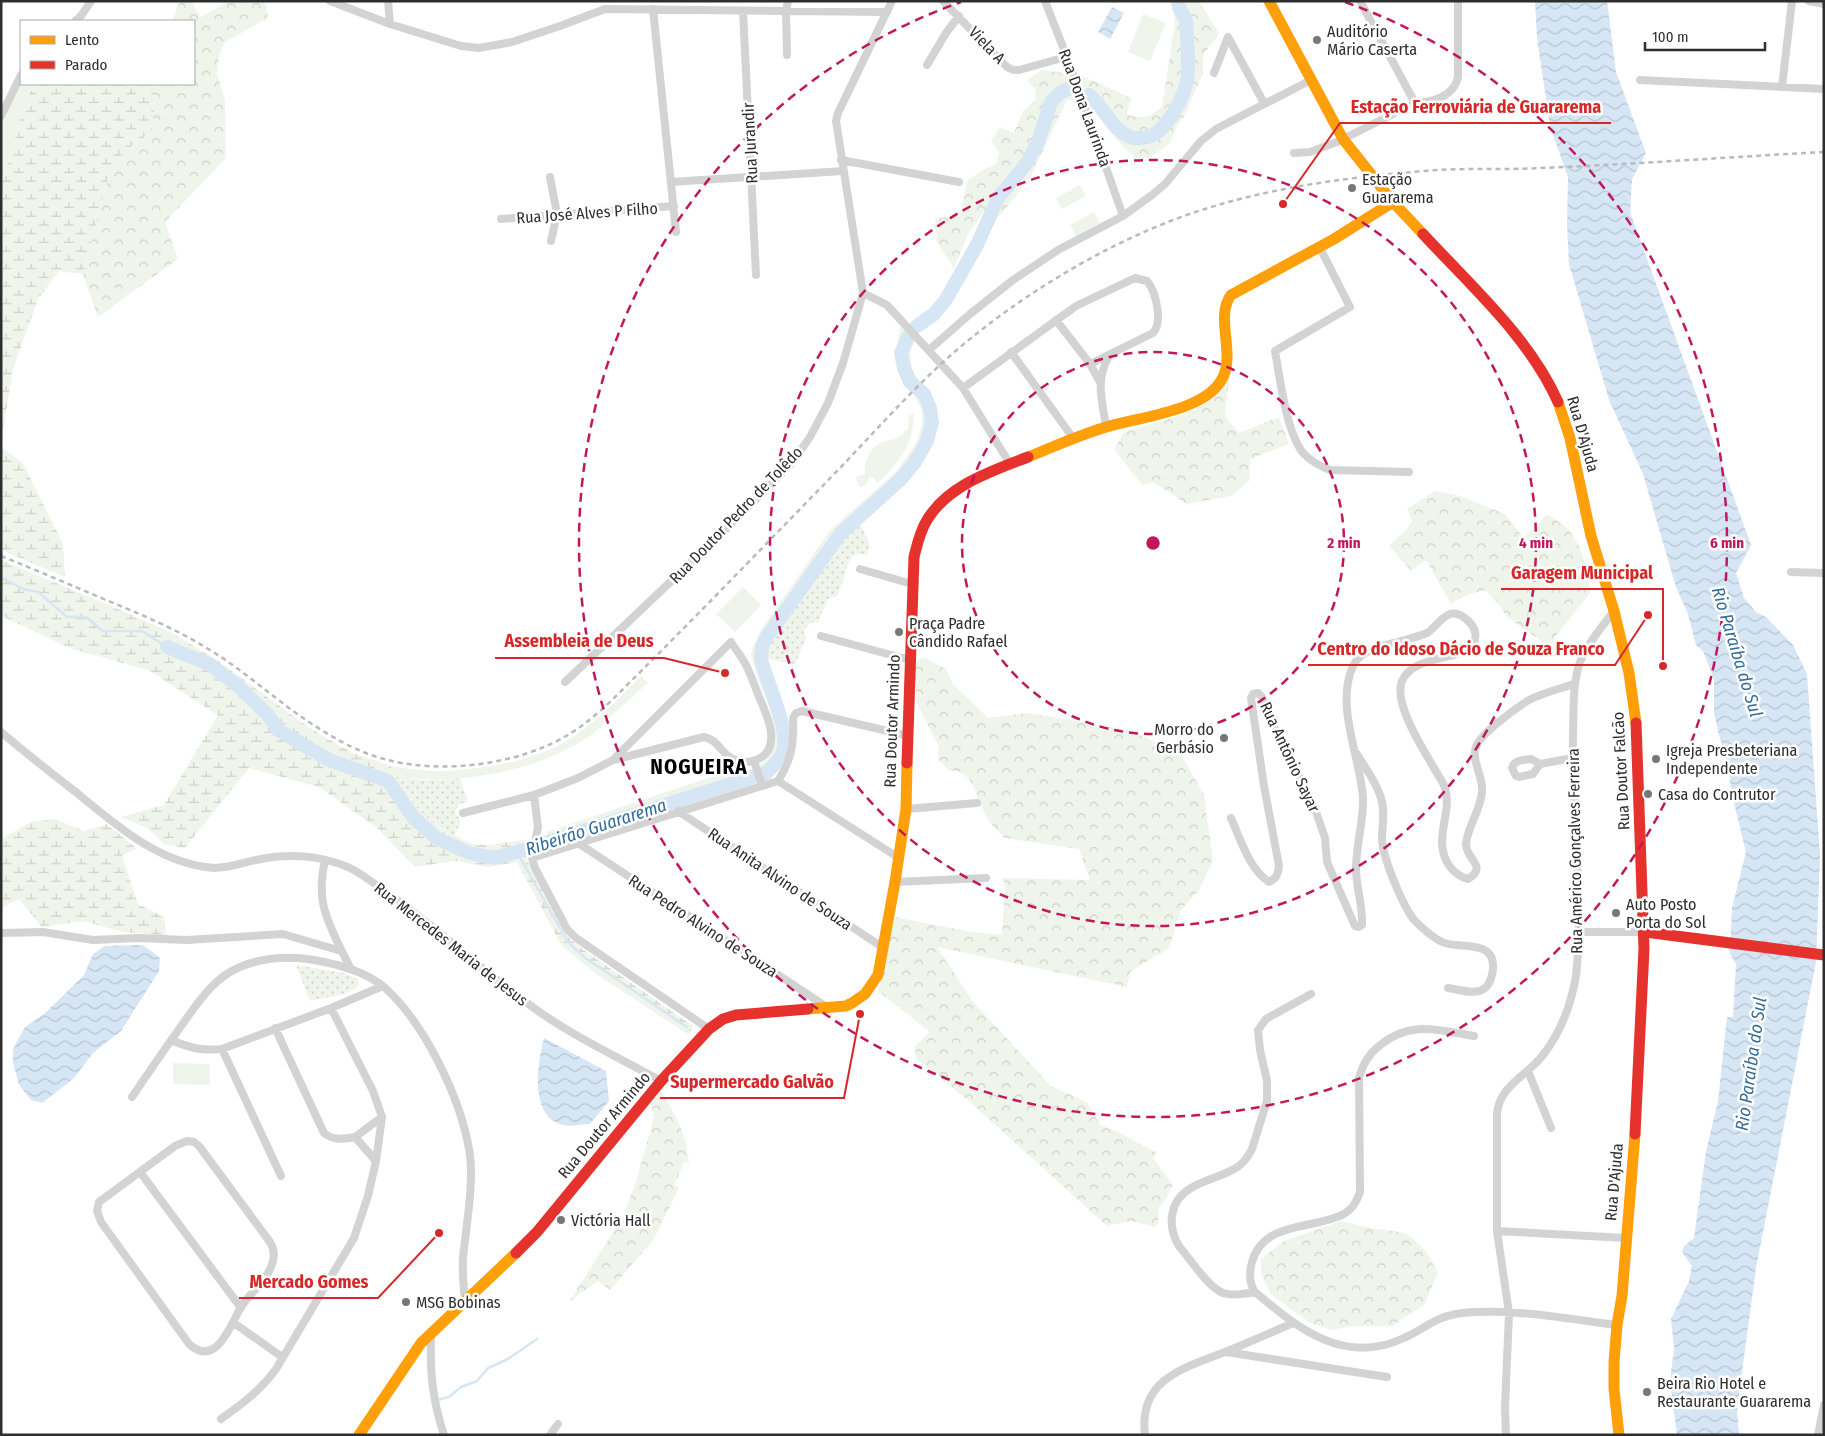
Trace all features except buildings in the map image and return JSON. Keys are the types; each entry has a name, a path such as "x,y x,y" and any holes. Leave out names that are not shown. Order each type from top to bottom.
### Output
{"street":[{"path":"76,20 82,16 91,1"},
{"path":"330,1 390,24 461,46 479,48 512,42 560,26 605,5 653,10 887,12"},
{"path":"388,1 390,24"},
{"path":"787,55 786,11 788,1"},
{"name":"Rua Doutor Pedro de Tolêdo","path":"565,682 791,464 810,437 828,403 843,363 864,294 836,121 838,113 892,1"},
{"name":"Viela A","path":"943,1 1007,67 1013,70 1066,57"},
{"name":"Rua Dona Laurinda","path":"1045,1 1123,216"},
{"path":"1269,1 1343,139 1393,202"},
{"path":"1360,1 1415,103"},
{"path":"1294,153 1310,152 1343,139 1415,103 1423,103 1447,94 1457,83 1458,1"},
{"path":"1782,87 1792,1"},
{"path":"1809,1 1824,4"},
{"path":"653,10 676,232"},
{"name":"Rua Jurandir","path":"743,11 756,275"},
{"path":"927,65 946,33 959,16"},
{"path":"1214,73 1228,38 1264,103"},
{"path":"1,116 20,77"},
{"path":"929,350 1013,280 1058,250 1123,216 1165,184 1201,141 1216,129 1311,80"},
{"path":"1640,80 1824,89"},
{"path":"841,160 959,182"},
{"path":"671,182 843,171"},
{"path":"550,177 557,214 551,241"},
{"name":"Rua Doutor Armindo","path":"359,1435 421,1344 537,1232 661,1081 709,1029 723,1019 736,1015 846,1006 857,1001 873,986 878,975 906,808 914,557 918,541 931,514 942,502 959,489 1010,464 1106,426 1175,408 1212,392 1224,378 1228,367 1229,358 1225,316 1228,298 1365,222 1393,202"},
{"name":"Rua D'Ajuda","path":"1393,202 1520,338 1551,386 1562,410 1570,438 1591,536 1614,612"},
{"name":"Rua José Alves P Filho","path":"501,219 674,206"},
{"path":"1320,248 1350,308 1275,350 1291,429 1304,454 1320,466 1330,470 1409,472"},
{"path":"962,388 1056,320 1091,298 1135,278 1147,281 1154,293 1159,319 1157,329 1154,333 1090,364"},
{"path":"864,294 887,305 962,388 1010,464"},
{"path":"1056,320 1090,364 1100,382 1106,426"},
{"path":"1011,352 1073,438"},
{"path":"1100,382 1109,356"},
{"path":"860,569 912,584"},
{"path":"1791,572 1824,573"},
{"name":"Rua Américo Gonçalves Ferreira","path":"1506,1435 1505,1407 1509,1313 1496,1231 1498,1104 1507,1089 1542,1056 1557,1033 1566,1014 1576,975 1579,932 1578,849 1572,758 1574,684 1581,660 1614,612"},
{"name":"Rua Doutor Falcão","path":"1614,612 1629,673 1637,734 1645,932"},
{"path":"1448,988 1476,992 1484,989 1490,982 1493,960 1489,953 1481,948 1471,945 1451,945 1427,933 1413,918 1397,888 1383,849 1382,803 1379,791 1354,748 1347,704 1347,687 1353,665 1362,655 1373,649 1426,634 1449,614 1455,613 1471,622 1475,632 1474,644 1461,654 1415,666 1406,674 1402,682 1401,700 1419,743 1445,788 1447,801 1442,834 1442,851 1450,867 1461,877 1468,879 1473,876 1476,870 1476,863 1469,855 1466,844 1483,792 1476,747 1484,734 1528,701 1574,684"},
{"path":"821,636 910,660"},
{"path":"463,813 534,795 578,778 613,760 704,737 712,739 726,756 733,761 755,763 768,752 772,736 768,720 745,664 731,642 613,760"},
{"name":"Rua Antônio Sayar","path":"1231,818 1249,857 1262,877 1269,882 1275,879 1279,866 1264,786 1251,698 1253,694 1258,693 1262,697 1277,734 1313,803 1325,838 1327,862 1355,926 1359,927 1362,925 1362,916 1356,885 1356,867 1363,798 1354,748"},
{"path":"778,781 791,757 794,732 793,718 796,712 802,711 909,736"},
{"name":"Rua Mercedes Maria de Jesus","path":"1,732 122,830 148,847 170,857 214,868 235,866 275,856 296,856 324,860 348,868 423,918 527,1004 576,1034 661,1081"},
{"path":"1540,764 1572,758"},
{"path":"755,763 762,783"},
{"path":"532,854 578,843 762,783 778,781 899,858"},
{"path":"534,795 538,827 532,854 535,868 567,928 576,938 709,1029"},
{"path":"906,808 977,803"},
{"name":"Rua Anita Alvino de Souza","path":"678,811 882,947"},
{"name":"Rua Pedro Alvino de Souza","path":"578,843 829,1008"},
{"path":"324,860 321,882 323,904 341,951 351,969"},
{"path":"895,882 986,878"},
{"path":"1,933 43,932 93,940 129,938 186,940 283,934 341,951"},
{"path":"1579,932 1645,932 1824,955"},
{"name":"Rua D'Ajuda","path":"1620,1435 1614,1390 1616,1325 1622,1296 1635,1128 1645,932"},
{"path":"132,1097 171,1040 211,988 230,972 252,963 273,958 299,957 351,969 383,986 408,1014 430,1045 464,1126 470,1151 470,1176 463,1261 465,1303"},
{"path":"171,1040 193,1049 206,1051 222,1049 331,1008 383,986"},
{"path":"1253,1288 1242,1294 1230,1294 1217,1289 1179,1246 1175,1239 1171,1221 1176,1203 1183,1194 1206,1181 1235,1169 1252,1150 1267,1101 1268,1081 1260,1050 1258,1030 1266,1019 1311,994"},
{"path":"221,1419 250,1398 276,1369 354,1238 368,1196 376,1161 382,1117 373,1091 331,1008"},
{"path":"275,1028 324,1133 330,1138 355,1137 382,1117"},
{"path":"1474,1036 1415,1028 1393,1035 1365,1060 1359,1078 1360,1192 1357,1201 1344,1214 1272,1236 1258,1249 1254,1256 1251,1266 1253,1288 1293,1323 1310,1334 1333,1344 1361,1348 1394,1343 1406,1338 1432,1321 1442,1317 1469,1313 1509,1313 1616,1325"},
{"path":"222,1049 281,1176"},
{"path":"1528,1071 1552,1128"},
{"path":"355,1137 376,1161"},
{"path":"187,1141 194,1142 270,1242 275,1254 271,1268 240,1308 234,1323 221,1343 209,1351 194,1348 100,1222 97,1211 100,1202 175,1146 187,1141"},
{"path":"140,1172 240,1308"},
{"path":"1496,1231 1626,1238"},
{"path":"234,1323 282,1357"},
{"path":"1145,1435 1144,1426 1148,1403 1161,1383 1171,1374 1293,1323"},
{"path":"430,1335 430,1373 436,1409 444,1435"},
{"path":"1226,1352 1387,1377"},
{"path":"1818,1435 1824,1405"},
{"path":"550,1435 558,1424"}],"green space":[{"path":"180,1 194,1 193,5 201,17 229,1 264,1 268,18 225,42 219,56 217,74 225,100 226,158 165,222 178,259 98,317 83,274 107,182 124,151 152,132 156,85 195,85 195,20 172,20"},
{"path":"1172,1 1199,1 1219,34 1203,55 1203,73 1184,117 1178,124 1170,143 1149,158 1137,158 1119,142 1096,111 1084,103 1067,100 1030,178 999,217 988,206 968,234 953,271 953,267 937,242 935,218 952,217 961,211 967,181 982,170 996,164 999,153 991,141 1000,127 1014,133 1023,111 1036,99 1035,89 1027,80 1042,70 1080,75 1131,98 1127,114 1146,117 1153,114 1162,107 1175,23"},
{"path":"1143,14 1166,23 1150,61 1128,52"},
{"path":"20,77 20,85 36,85 24,100 12,151 1,184 1,116"},
{"path":"36,85 156,85 152,132 124,151 107,182 83,274 59,271 38,299 13,369 1,443 1,184 12,151 24,100"},
{"path":"1080,185 1086,196 1062,209 1056,198"},
{"path":"1094,212 1100,223 1076,236 1070,225"},
{"path":"901,326 914,342 910,357 914,372 920,381 910,391 901,375 897,360 897,345"},
{"path":"1230,375 1225,410 1227,419 1239,433 1279,417 1289,444 1250,459 1250,480 1231,496 1187,504 1153,482 1142,485 1114,449 1124,432 1175,417 1199,407 1220,391"},
{"path":"924,386 932,402 936,425 926,453 906,482 849,533 770,643 767,654 768,670 786,716 790,740 787,754 781,766 765,779 759,766 769,756 774,744 775,732 769,707 751,657 754,644 762,628 831,529 895,473 917,442 922,423 922,410 914,396"},
{"path":"914,414 911,435 899,460 878,483 872,477 869,477 866,485 861,487 858,485 856,477 865,474 867,459 871,451 878,444 897,438 908,429 909,415"},
{"path":"1,447 23,463 63,544 65,577 1,550"},
{"path":"1435,491 1457,495 1505,514 1524,538 1547,514 1569,530 1578,544 1584,560 1590,593 1554,638 1563,652 1560,657 1549,654 1541,641 1506,616 1497,602 1485,590 1467,595 1451,604 1426,560 1411,571 1389,546 1407,529 1412,521 1407,509"},
{"path":"860,523 869,543 868,556 857,554 851,559 837,596 828,599 818,622 813,622 804,631 806,638 795,664 771,660 767,656 768,646 774,635 842,542"},
{"path":"1,560 172,633 214,658 311,729 353,753 391,766 393,777 439,828 472,844 488,845 532,839 527,860 569,938 693,1026 689,1035 596,974 561,945 517,862 488,867 455,861 415,867 376,827 319,787 249,768 185,848 164,844 147,828 121,817 164,805 218,715 148,670 72,649 1,616"},
{"path":"743,587 761,605 735,632 716,614"},
{"path":"923,657 946,669 952,683 988,718 1028,713 1129,730 1180,753 1204,795 1213,861 1199,890 1181,910 1169,948 1130,972 1127,987 937,947 973,1002 1051,1086 1087,1102 1100,1125 1120,1133 1157,1153 1153,1158 1173,1185 1159,1207 1158,1224 1155,1227 1131,1221 1107,1226 970,1102 916,1058 915,1046 930,1032 878,991 895,917 972,932 1002,935 1005,884 1001,878 1090,880 1079,849 1004,838 988,819 969,779 957,771 949,771 938,759 939,747 917,703 914,664"},
{"path":"641,676 648,683 596,731 566,750 543,760 494,774 469,777 418,779 393,777 391,766 429,771 462,770 516,761 549,750 563,743 595,721"},
{"path":"754,769 758,781 544,849 547,832 720,774"},
{"path":"393,777 424,780 460,778 468,802 460,804 455,812 461,821 455,836 428,818 413,803"},
{"path":"55,819 84,831 107,824 137,849 122,855 138,904 164,917 166,936 123,932 83,921 42,927 19,899 1,908 1,839 31,822"},
{"path":"296,965 344,973 358,979 359,985 343,994 310,1001"},
{"path":"173,1063 210,1064 210,1085 173,1084"},
{"path":"661,1091 680,1126 688,1153 689,1163 684,1162 675,1184 679,1188 654,1239 610,1290 598,1281 569,1302 622,1218 635,1185 652,1125 654,1115 651,1104"},
{"path":"1341,1221 1406,1233 1427,1252 1438,1273 1424,1305 1392,1326 1353,1326 1331,1330 1308,1322 1271,1294 1261,1274 1261,1259 1284,1241"}],"water":[{"name":"Rio Paraíba do Sul","path":"1535,1 1607,1 1616,72 1646,153 1632,179 1630,212 1751,545 1736,573 1744,598 1756,612 1766,617 1793,645 1807,674 1820,855 1816,962 1756,1268 1737,1410 1739,1435 1677,1435 1670,1381 1674,1348 1671,1319 1689,1281 1692,1266 1682,1252 1684,1246 1694,1238 1706,1151 1718,1101 1727,1017 1733,1017 1736,964 1730,954 1732,908 1746,852 1731,791 1729,767 1714,713 1714,679 1703,651 1696,645 1688,614 1676,587 1643,474 1609,400 1569,264 1567,226 1568,177 1550,126 1537,38"},
{"path":"1112,7 1124,13 1110,39 1098,32"},
{"path":"143,945 160,958 159,971 121,1031 94,1052 73,1079 42,1103 31,1100 19,1085 13,1062 13,1049 25,1027 44,1014 84,975 93,954 105,946"},
{"path":"544,1038 606,1071 609,1101 590,1124 563,1125 552,1120 544,1111 540,1100 538,1074"}],"waterway":[{"name":"Ribeirão Guararema","path":"1089,95 1112,123 1128,136 1145,138 1160,130 1177,107 1187,80 1186,22 1178,1"},
{"name":"Ribeirão Guararema","path":"917,326 934,314 945,301 977,245 998,198 1026,164 1038,142 1051,102 1060,93 1070,88"},
{"name":"Ribeirão Guararema","path":"167,647 209,664 237,685 268,715 278,730 329,760 388,781 413,817 436,838 469,853 494,858 517,852 766,773 782,755 784,742 781,719 761,659 762,647 766,638 841,533 901,479 915,462 927,441 932,422 930,408 924,394 910,382 904,368 901,353 908,337"},
{"name":"Ribeirão Guararema","path":"1,577 23,589 38,592 67,617 86,617 103,631 142,631 167,647"},
{"path":"517,852 568,942 584,957 687,1027"},
{"path":"437,1400 449,1397 461,1387 477,1381 488,1368 508,1359 537,1339"}],"railway":[{"path":"1,556 144,616 193,640 231,664 306,720 354,748 384,759 406,764 430,766 455,766 505,760 551,744 587,722 612,700 839,469 907,397 961,346 1005,312 1060,276 1089,259 1148,230 1208,208 1264,193 1379,175 1437,170 1529,169 1824,152"}],"traffic: slow":[{"path":"1269,1 1343,139 1393,202 1423,234"},
{"path":"1028,457 1093,431 1187,406 1215,389 1223,377 1226,367 1225,313 1231,295 1334,239 1393,202"},
{"path":"1558,402 1570,438 1591,536 1614,611 1629,673 1636,723"},
{"path":"808,1009 846,1006 865,994 878,975 906,809 907,763"},
{"path":"1619,1435 1614,1389 1614,1362 1622,1296 1635,1134"},
{"path":"359,1435 421,1343 516,1253"}],"traffic: jam":[{"path":"1423,234 1498,313 1515,334 1546,378 1558,402"},
{"path":"907,763 914,557 921,533 927,520 936,508 959,488 986,474 1028,457"},
{"path":"1635,1134 1644,949 1636,723"},
{"path":"1645,932 1824,955"},
{"path":"516,1253 537,1232 661,1081 709,1029 723,1019 736,1015 808,1009"}],"place":[{"name":"Auditório Mário Caserta","path":"1317,40"},
{"name":"Estação Guararema","path":"1352,188"},
{"name":"Estação Ferroviária de Guararema","path":"1283,204"},
{"name":"Centro do Idoso Dácio de Souza Franco","path":"1648,615"},
{"name":"Praça Padre Cândido Rafael","path":"899,632"},
{"name":"Garagem Municipal","path":"1663,666"},
{"name":"Assembleia de Deus","path":"725,673"},
{"name":"Morro do Gerbásio","path":"1224,738"},
{"name":"Igreja Presbeteriana Independente","path":"1656,759"},
{"name":"Casa do Contrutor","path":"1648,794"},
{"name":"Auto Posto Porta do Sol","path":"1616,913"},
{"name":"Supermercado Galvão","path":"860,1014"},
{"name":"Victória Hall","path":"561,1220"},
{"name":"Mercado Gomes","path":"439,1233"},
{"name":"MSG Bobinas","path":"406,1302"},
{"name":"Beira Rio Hotel e Restaurante Guararema","path":"1647,1392"}],"district":[{"name":"NOGUEIRA","path":"699,767"}]}
